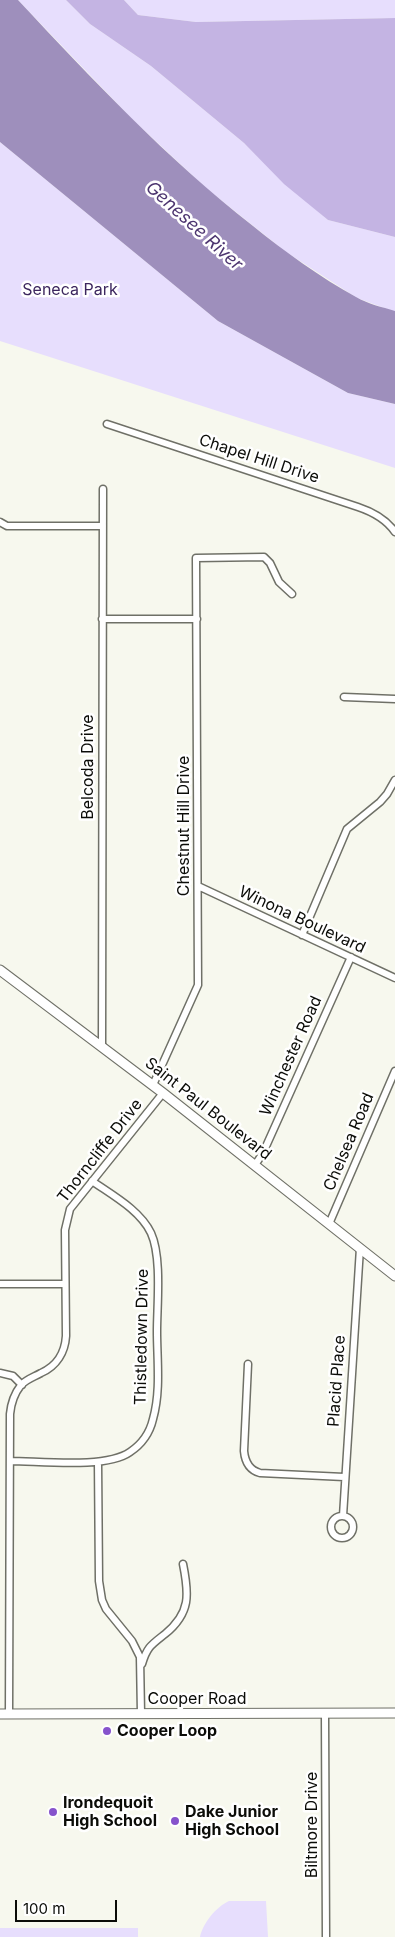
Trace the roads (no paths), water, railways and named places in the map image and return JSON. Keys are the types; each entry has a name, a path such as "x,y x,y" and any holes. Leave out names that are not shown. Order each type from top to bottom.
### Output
{"main road":[{"name":"Saint Paul Boulevard","path":"0,970 163,1093 395,1276"},
{"name":"Cooper Road","path":"4,1714 395,1714"}],"street":[{"name":"Chapel Hill Drive","path":"107,424 358,506 378,516 395,532"},
{"name":"Belcoda Drive","path":"102,1046 103,489"},
{"path":"0,522 7,526 103,526"},
{"name":"Chestnut Hill Drive","path":"152,1085 198,985 196,558 264,557 270,563 279,582 292,594"},
{"path":"102,619 196,618"},
{"path":"344,697 395,699"},
{"path":"302,935 347,829 388,794 395,780"},
{"name":"Winona Boulevard","path":"198,886 395,978"},
{"name":"Winchester Road","path":"255,1166 263,1153 350,957"},
{"name":"Chelsea Road","path":"329,1224 395,1071"},
{"name":"Thorncliffe Drive","path":"22,1385 50,1368 58,1360 64,1348 66,1336 65,1230 67,1218 76,1200 163,1093"},
{"name":"Thistledown Drive","path":"10,1461 98,1462 120,1458 135,1448 145,1437 153,1419 157,1396 157,1265 154,1243 144,1223 92,1180"},
{"name":"Placid Place","path":"342,1516 360,1248"},
{"path":"0,1284 65,1284"},
{"path":"248,1364 244,1451 248,1466 260,1473 344,1476"},
{"path":"0,1373 13,1376 22,1385 12,1402 4,1714"},
{"path":"98,1462 98,1581 106,1609 136,1647 141,1665 141,1714"},
{"path":"141,1665 149,1647 175,1625 184,1611 188,1594 183,1564"},
{"name":"Biltmore Drive","path":"325,1714 326,1937"}],"water":[{"name":"Genesee River","path":"0,0 18,0 102,89 160,146 190,174 265,236 303,264 356,297 365,302 395,311 395,404 348,393 218,321 0,142"}],"place":[{"name":"Cooper Loop","path":"107,1731"},
{"name":"Irondequoit High School","path":"53,1812"},
{"name":"Dake Junior High School","path":"175,1821"}],"park label":[{"name":"Seneca Park","path":"70,290"}]}
